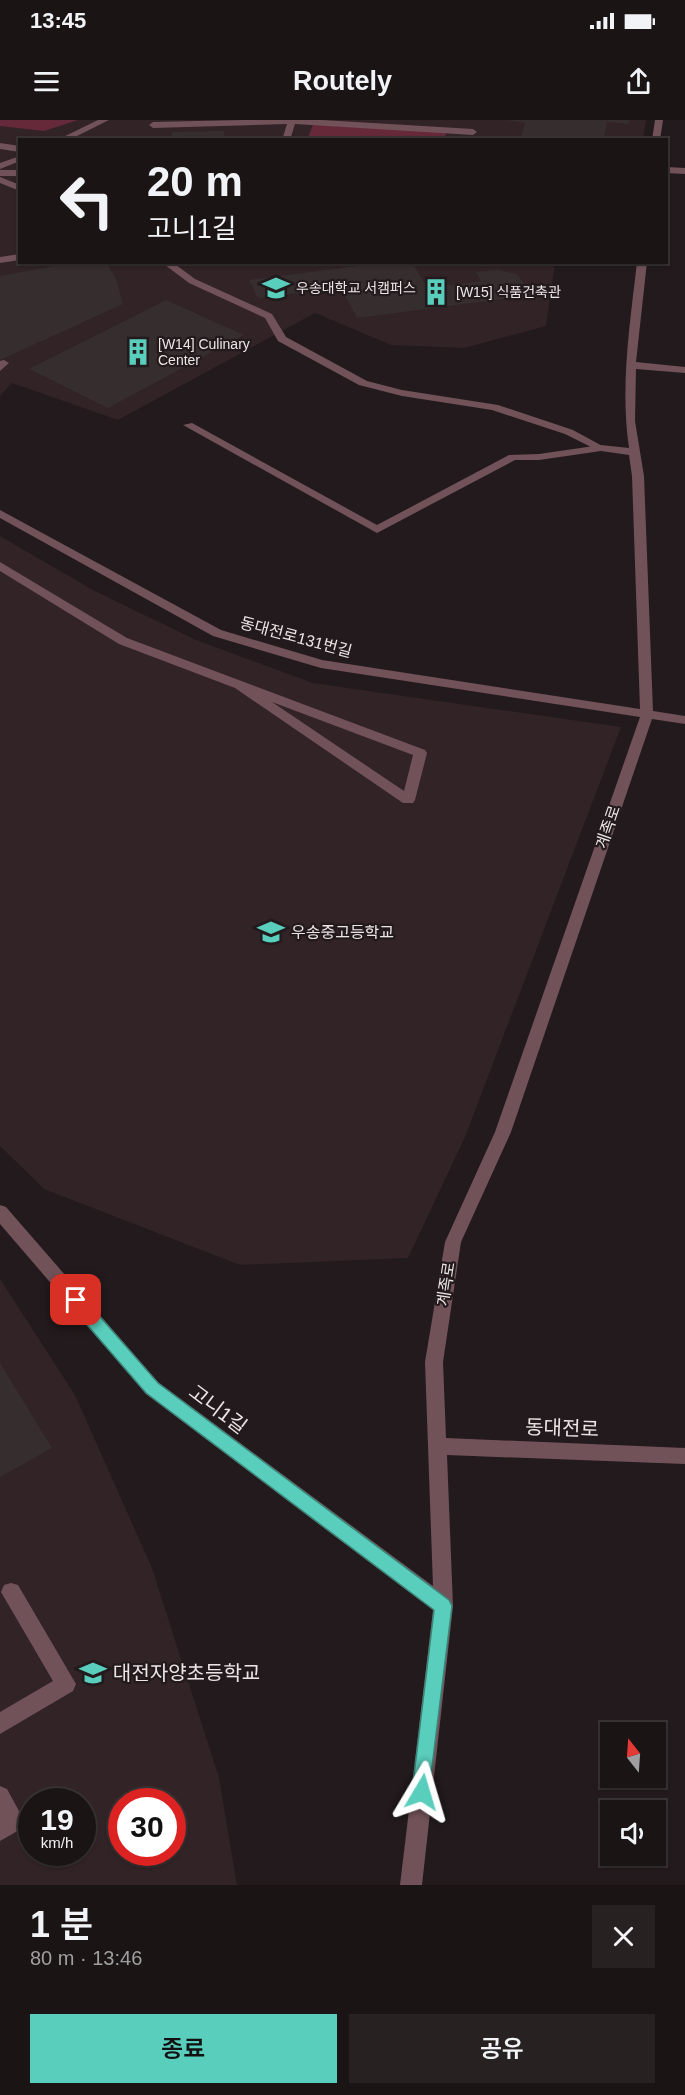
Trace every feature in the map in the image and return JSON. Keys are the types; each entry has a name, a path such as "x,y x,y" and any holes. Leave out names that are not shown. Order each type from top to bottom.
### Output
{"street":[{"path":"65,138 105,120"},
{"path":"153,126 239,121 292,121 472,136 476,120"},
{"path":"656,138 659,120"},
{"path":"287,138 292,121"},
{"path":"0,146 18,149"},
{"path":"0,166 18,159"},
{"path":"668,170 685,171"},
{"path":"0,173 18,173"},
{"path":"0,180 18,187"},
{"path":"0,260 18,257"},
{"path":"168,264 192,281 269,316 282,339 363,383 402,393 494,407 569,432 601,448"},
{"path":"642,264 631,365 630,421 638,476 647,716"},
{"path":"631,365 685,370"},
{"path":"188,425 377,530 513,457 539,457 601,448 634,452"},
{"name":"동대전로131번길","path":"0,513 217,633 321,664 647,716 685,720"},
{"path":"0,566 123,641 420,753 408,800 240,686"},
{"name":"계족로","path":"411,1885 443,1606 434,1362 453,1242 503,1132 647,716"},
{"name":"고니1길","path":"0,1212 152,1388 443,1606"},
{"name":"동대전로","path":"437,1446 685,1456"},
{"path":"0,1724 66,1684 11,1592"},
{"path":"0,1796 14,1822 0,1830"}],"shaded area":[{"name":"우송대학교 서캠퍼스","path":"0,120 646,120 643,138 18,138 18,264 555,264 546,326 464,348 391,345 315,313 118,420 12,383 0,396"},
{"path":"0,120 78,120 44,131 0,126"},
{"path":"314,122 447,131 444,138 308,138"},
{"name":"우송중고등학교","path":"0,536 93,590 196,640 313,683 621,727 465,1137 408,1258 240,1265 44,1189 0,1146"},
{"name":"대전자양초등학교","path":"0,1279 75,1395 152,1568 219,1778 237,1885 0,1885"}],"building":[{"path":"506,120 629,120 629,124 607,122 604,137 608,138 521,138 525,123"},
{"path":"224,131 224,138 171,138 172,132"},
{"path":"66,264 107,264 116,279 123,304 0,360 0,276"},
{"name":"[W15] 식품건축관","path":"373,264 413,264 427,288 481,281 476,272 497,270 517,274 532,295 357,318 341,288 258,298 249,280"},
{"name":"[W14] Culinary Center","path":"166,300 244,335 108,408 29,369"},
{"path":"0,1363 52,1448 0,1477"}],"place":[{"name":"우송대학교 서캠퍼스","path":"276,288"},
{"name":"[W15] 식품건축관","path":"436,292"},
{"name":"[W14] Culinary Center","path":"138,352"},
{"name":"우송중고등학교","path":"271,932"},
{"name":"대전자양초등학교","path":"93,1673"}],"route":[{"path":"76,1300 152,1388 443,1606 422,1792"}]}
